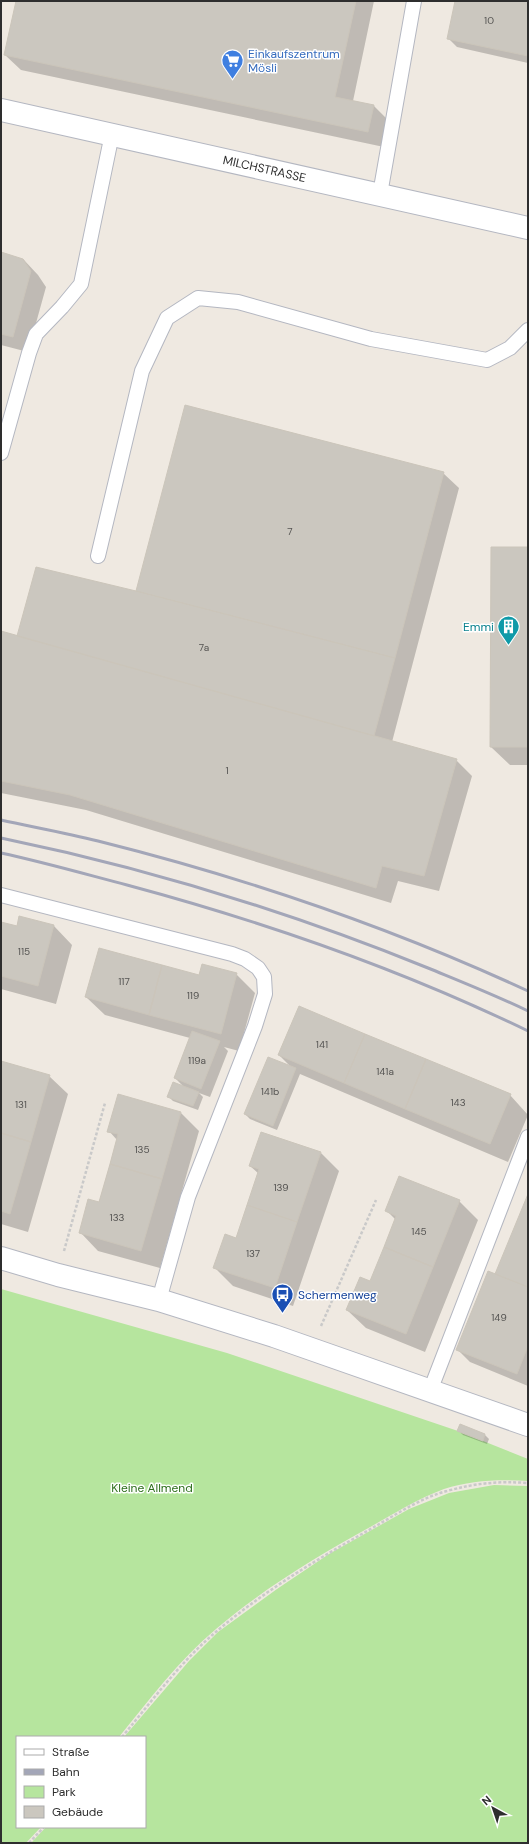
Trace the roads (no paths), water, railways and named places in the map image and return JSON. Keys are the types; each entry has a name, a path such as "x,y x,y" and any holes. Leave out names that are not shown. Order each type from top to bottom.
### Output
{"street":[{"name":"MILCHSTRASSE","path":"1,110 528,228"},
{"path":"1,1258 58,1275 158,1300 312,1349 528,1425"}],"lane":[{"path":"380,194 414,1"},
{"path":"1,453 29,353 36,334 62,307 81,284 112,134"},
{"path":"98,556 142,371 167,318 198,298 238,302 371,339 487,360 510,348 528,330"},
{"path":"1,895 232,954 245,959 258,968 264,977 265,994 255,1026 188,1197 158,1300"},
{"path":"430,1391 528,1137"}],"railway":[{"path":"1,820 98,841 153,855 263,888 370,925 528,991"},
{"path":"1,838 110,863 218,893 271,910 324,928 428,968 528,1011"},
{"path":"1,853 64,868 179,899 281,931 381,967 431,987 528,1031"}],"place":[{"name":"Einkaufszentrum Mösli","path":"233,80"},
{"name":"Emmi","path":"509,646"},
{"name":"Schermenweg","path":"282,1314"}],"park label":[{"name":"Kleine Allmend","path":"152,1488"}]}
